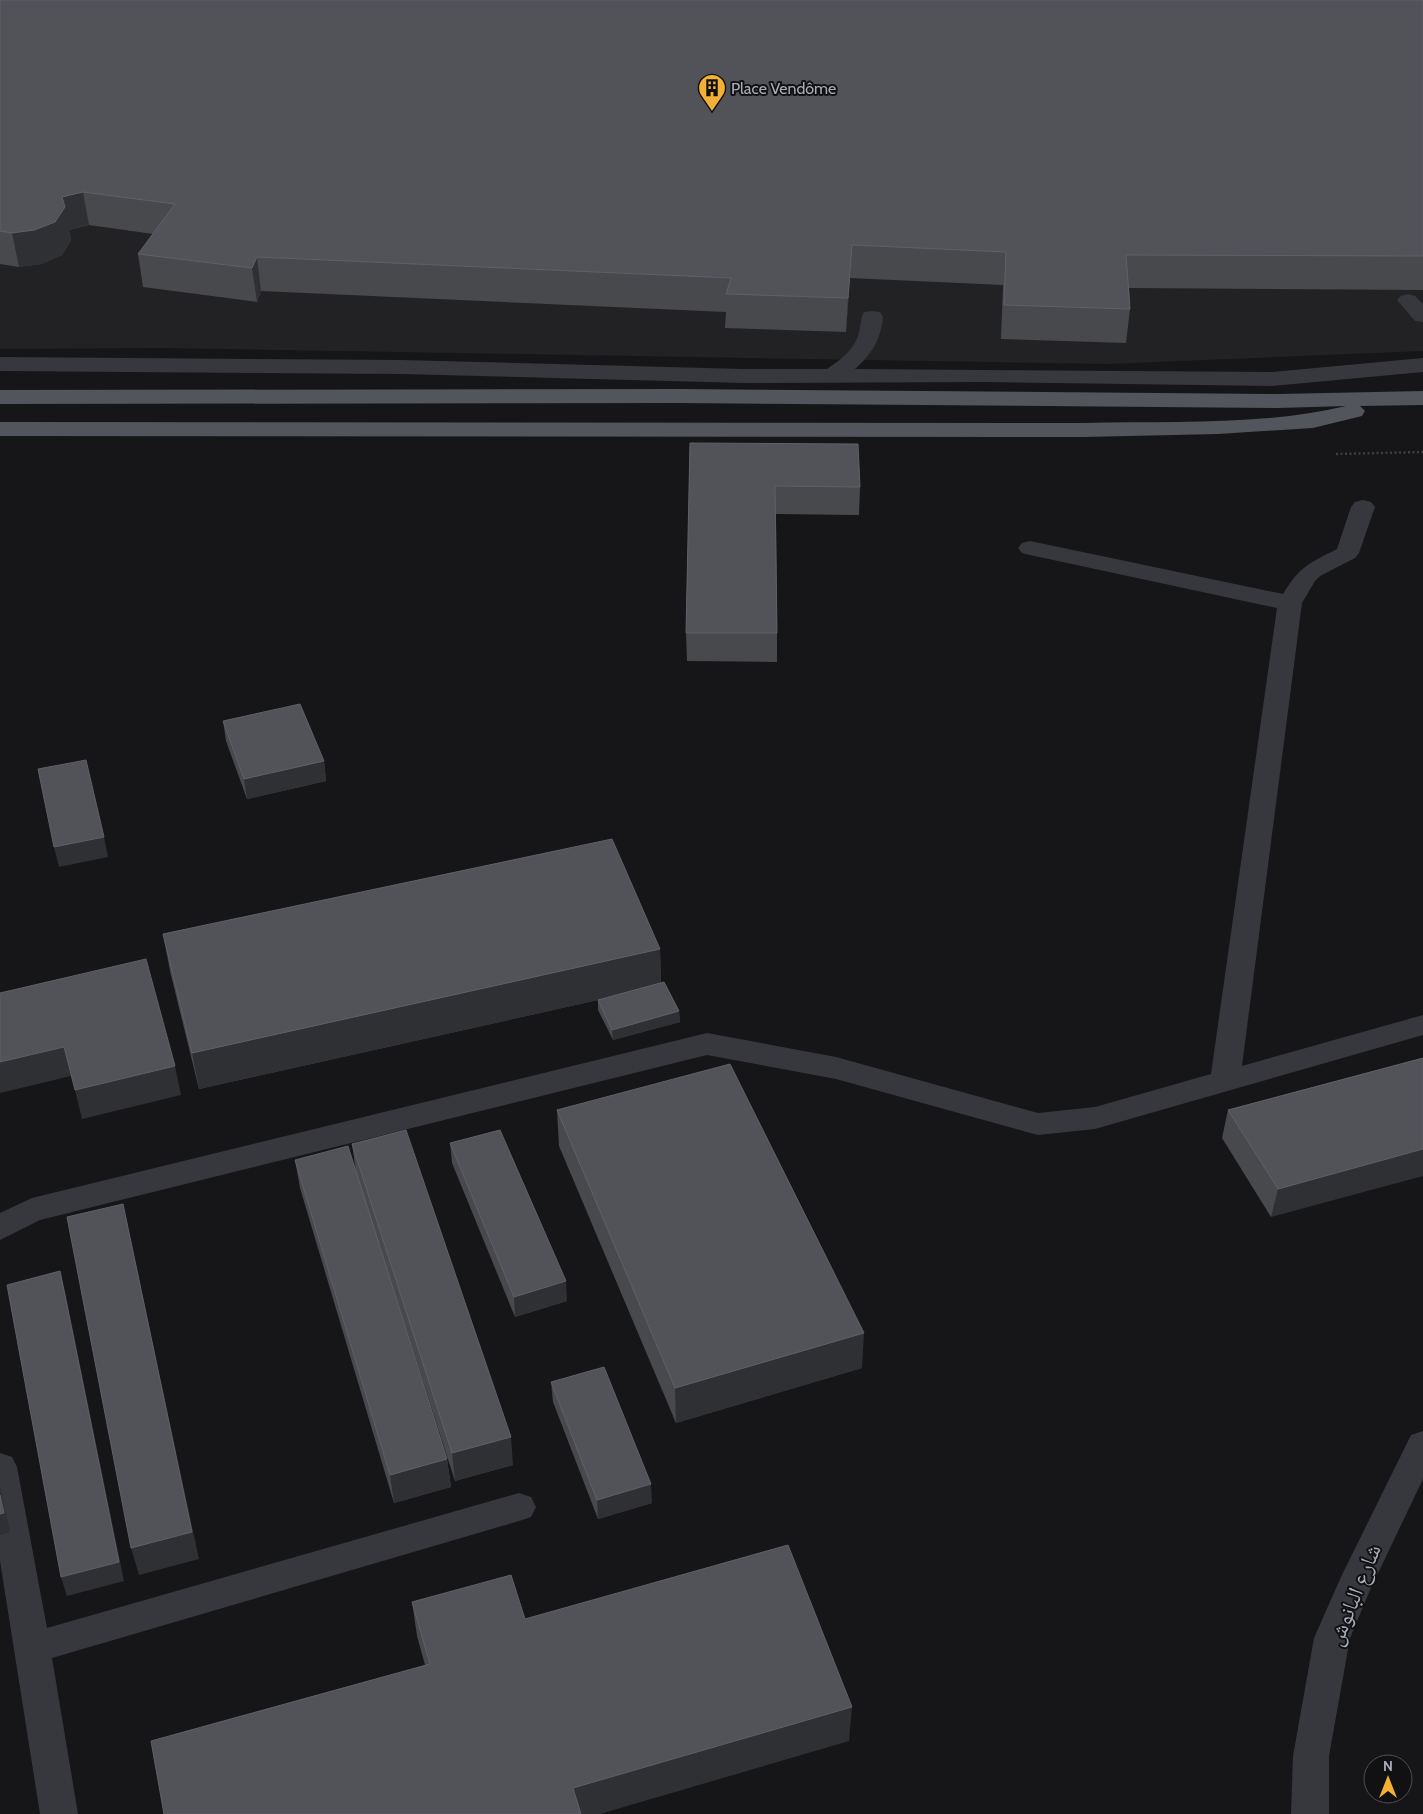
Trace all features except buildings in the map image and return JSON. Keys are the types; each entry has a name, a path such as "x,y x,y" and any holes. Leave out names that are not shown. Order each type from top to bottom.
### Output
{"main road":[{"path":"1070,377 1075,400"},
{"path":"1272,379 1278,401"},
{"path":"0,397 679,396 1278,401 1370,401 1423,398"},
{"path":"0,429 1113,430 1218,427 1313,421 1350,413 1370,401"}],"street":[{"path":"1408,300 1423,316"},
{"path":"832,376 863,350 871,332 872,317"},
{"path":"0,364 401,367 744,376 1272,379 1423,365"},
{"path":"1225,1081 1290,603 1305,577 1312,571 1335,561 1347,553 1363,506"},
{"path":"1030,548 1290,603"},
{"path":"0,1228 32,1210 706,1044 836,1068 1038,1124 1095,1118 1423,1025"},
{"name":"شارع البانوش","path":"1310,1814 1311,1756 1332,1638 1353,1588 1423,1445"},
{"path":"0,1467 33,1648 60,1814"},
{"path":"33,1648 519,1508"}],"shaded area":[{"name":"Place Vendôme","path":"0,0 1423,0 1423,351 1107,364 161,348 0,349"}],"place":[{"name":"Place Vendôme","path":"712,112"}]}
